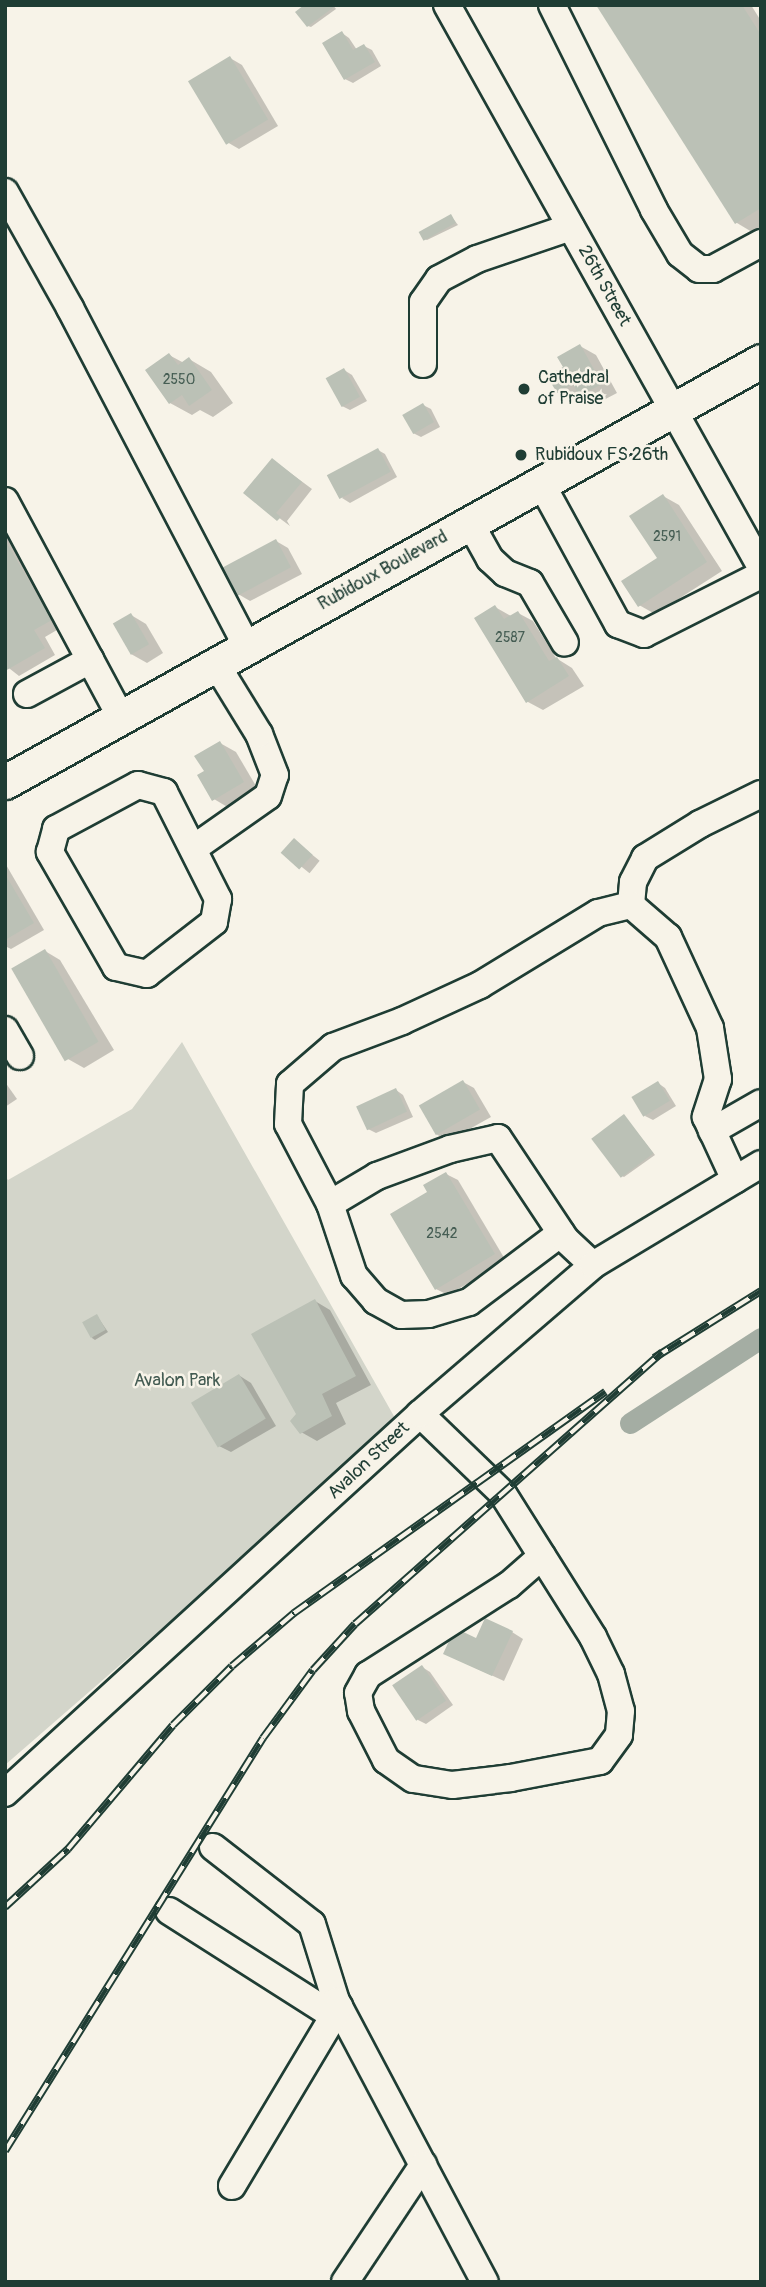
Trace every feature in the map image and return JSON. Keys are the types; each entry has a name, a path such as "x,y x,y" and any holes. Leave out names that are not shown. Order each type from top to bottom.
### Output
{"main road":[{"name":"Rubidoux Boulevard","path":"5,782 761,361"}],"street":[{"name":"26th Street","path":"447,5 761,567"},
{"path":"552,5 654,210 680,254 699,269 713,269 761,243"},
{"path":"5,192 70,308 247,647"},
{"path":"424,364 423,302 439,279 477,259 571,227"},
{"path":"541,483 618,624 644,634 761,575"},
{"path":"5,501 121,717"},
{"path":"470,523 490,559 505,573 530,583 565,643"},
{"path":"27,694 90,660"},
{"path":"194,848 268,796 275,775 259,734 216,664"},
{"path":"138,785 163,792 194,848 218,899 214,922 147,974 116,967 50,852 56,829 138,785"},
{"path":"631,905 633,882 645,858 700,824 761,794"},
{"path":"631,905 668,937 710,1028 718,1079 706,1117 735,1180"},
{"path":"561,1233 469,1302 429,1314 401,1315 376,1301 354,1276 330,1204 288,1124 290,1084 333,1047 402,1021 480,985 598,913 631,905"},
{"path":"5,1030 20,1056"},
{"path":"712,1131 761,1103"},
{"path":"330,1204 377,1176 450,1149 498,1138 561,1233 593,1265"},
{"name":"Avalon Street","path":"5,1793 420,1414 593,1265 761,1164"},
{"path":"420,1414 503,1494 593,1637 611,1674 621,1711 619,1735 600,1761 511,1779 453,1785 413,1779 386,1760 361,1711 358,1693 368,1675 509,1585 542,1556"},
{"path":"213,1847 312,1924 336,2011 485,2282"},
{"path":"169,1911 336,2011"},
{"path":"232,2186 336,2011"},
{"path":"345,2282 423,2165"}],"green space":[{"name":"Avalon Park","path":"182,1042 395,1418 189,1605 5,1765 5,1176 8,1180 132,1109"}],"building":[{"path":"304,5 334,7 307,27 295,12"},
{"path":"596,5 742,5 761,35 761,208 735,224"},
{"path":"342,31 353,50 364,44 375,62 344,80 322,43"},
{"path":"230,56 268,119 226,145 188,81"},
{"path":"451,214 456,223 423,241 419,232"},
{"path":"580,344 602,384 579,396 573,384 557,393 547,376 563,367 557,357"},
{"path":"169,353 178,365 189,357 212,390 189,406 182,395 169,404 145,370"},
{"path":"344,368 360,397 342,407 326,378"},
{"path":"423,403 434,422 413,434 402,415"},
{"path":"378,448 391,472 339,499 327,475"},
{"path":"272,458 302,482 276,513 281,517 277,521 243,493"},
{"path":"663,494 707,562 638,607 621,581 657,558 629,516"},
{"path":"276,539 291,567 237,596 222,568"},
{"path":"5,540 52,620 34,630 45,648 5,671"},
{"path":"495,605 504,619 518,611 549,661 557,657 569,676 526,703 474,618"},
{"path":"131,613 149,644 131,655 113,624"},
{"path":"220,741 244,782 212,801 197,775 204,771 194,756"},
{"path":"294,838 313,855 299,870 281,853"},
{"path":"5,874 34,923 5,940"},
{"path":"45,949 98,1042 65,1061 11,969"},
{"path":"463,1080 480,1109 436,1135 419,1106"},
{"path":"658,1081 670,1101 643,1117 631,1097"},
{"path":"396,1088 407,1112 367,1130 356,1107"},
{"path":"624,1114 653,1153 621,1178 591,1139"},
{"path":"446,1172 495,1254 435,1290 390,1214 427,1192 423,1185"},
{"path":"315,1299 356,1376 322,1394 332,1416 300,1434 290,1421 296,1414 251,1334"},
{"path":"97,1314 106,1330 91,1338 82,1322"},
{"path":"239,1374 266,1419 218,1447 191,1403"},
{"path":"485,1618 513,1631 492,1676 443,1654 455,1628 476,1638"},
{"path":"422,1665 446,1701 416,1721 392,1685"}],"waterway":[{"path":"630,1423 761,1338"}],"railway":[{"path":"654,1358 761,1291"},
{"path":"5,2151 263,1738 313,1670 355,1624 662,1352"},
{"path":"5,1907 68,1849 173,1725 232,1666 294,1613 605,1392"}],"place":[{"name":"Cathedral of Praise","path":"524,389"},
{"name":"Rubidoux FS 26th","path":"521,455"}]}
